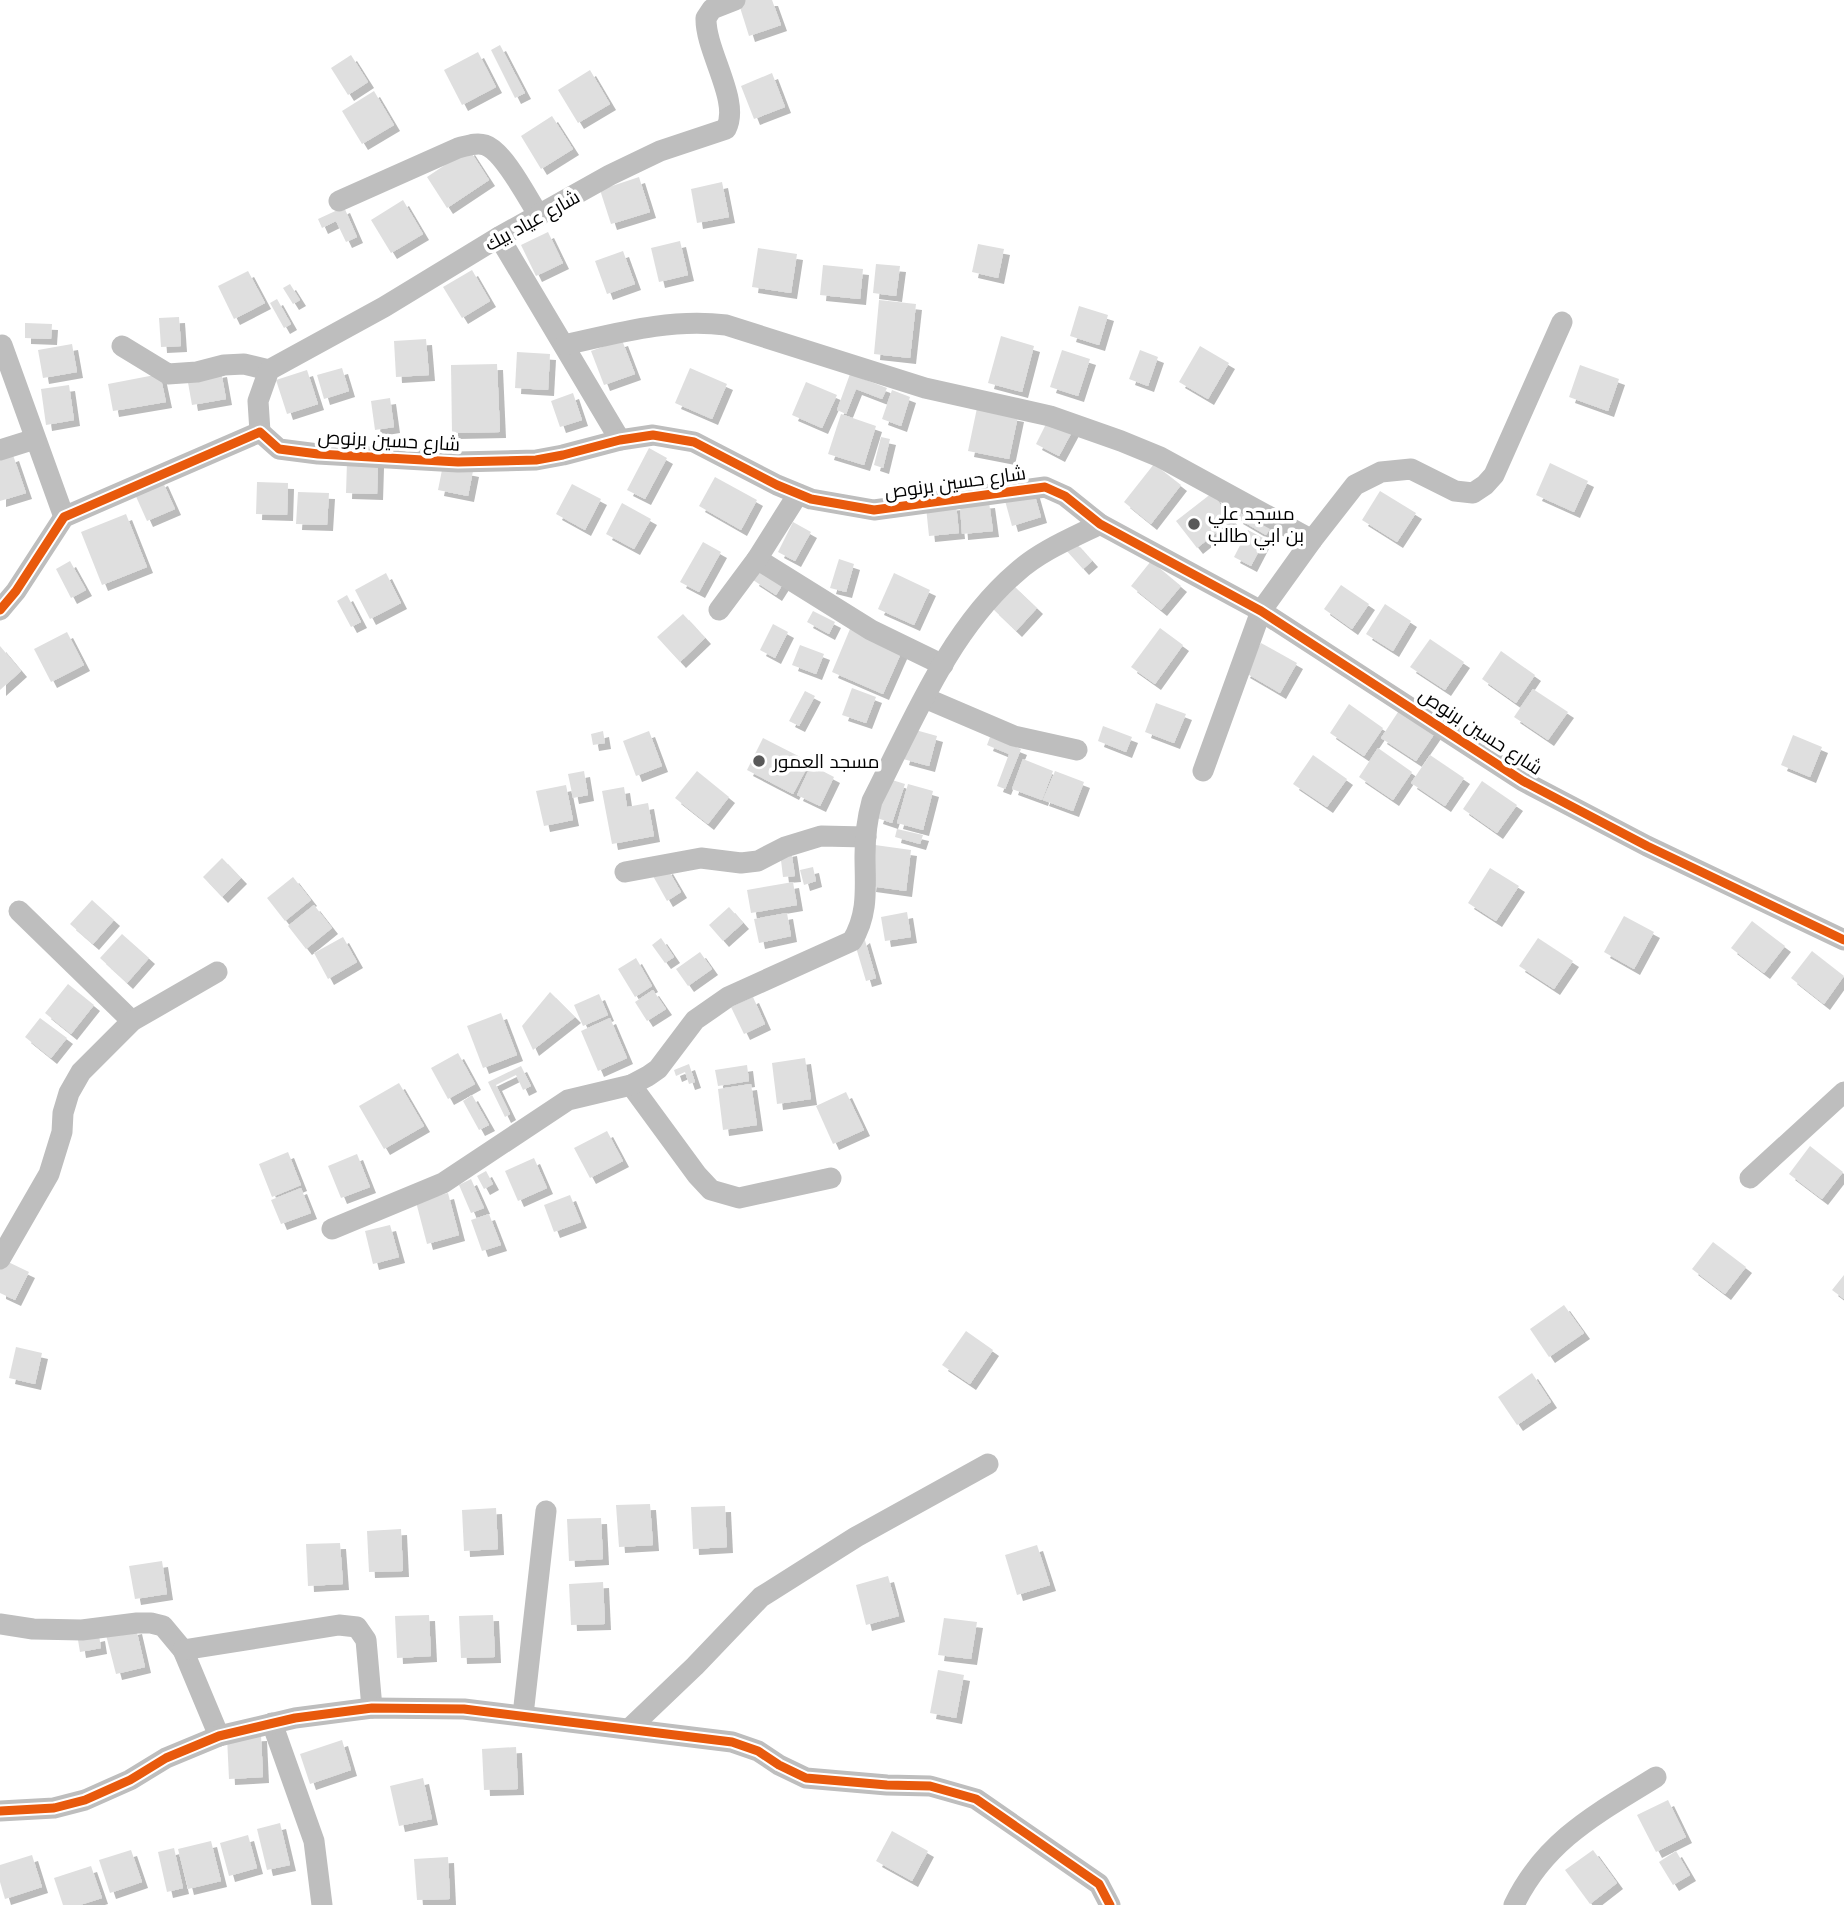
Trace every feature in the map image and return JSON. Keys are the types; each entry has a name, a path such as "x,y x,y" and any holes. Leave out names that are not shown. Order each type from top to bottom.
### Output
{"street":[{"name":"شارع عياد بيك","path":"269,370 384,307 499,237 610,176 660,151 726,129 730,121 729,103 708,41 706,18 712,9 735,0"},
{"path":"339,201 458,148 475,144 487,145 498,153 539,216"},
{"path":"499,237 621,440"},
{"path":"564,345 664,323 699,321 726,325 925,388 1050,416 1121,441 1160,457 1311,541"},
{"path":"1203,771 1261,611 1355,485 1381,472 1411,469 1455,491 1473,493 1485,485 1494,475 1562,322"},
{"path":"2,345 64,517"},
{"path":"0,610 16,591 64,517 260,432 258,401 269,370 244,364 168,374 122,346"},
{"name":"شارع حسين برنوص","path":"260,432 279,449 318,454 458,462 536,460 653,435 694,442 811,499 874,510 1045,487 1065,496 1100,524 1261,611 1523,781 1647,846 1844,940"},
{"path":"0,450 35,439"},
{"path":"719,610 757,559 798,494"},
{"path":"332,1229 443,1183 568,1100 631,1085 658,1069 695,1020 727,997 852,941 860,928 866,907 866,837 872,801 943,665 986,601 1018,570 1100,524"},
{"path":"757,559 871,630 943,665"},
{"path":"925,698 1014,736 1077,750"},
{"path":"625,872 701,858 741,863 758,861 794,844 821,836 866,837"},
{"path":"19,911 132,1021"},
{"path":"0,1259 49,1174 62,1132 63,1113 81,1072 132,1021 217,972"},
{"path":"631,1085 697,1175 711,1189 739,1198 831,1178"},
{"path":"1751,1178 1844,1092"},
{"path":"630,1728 761,1597 856,1537 988,1464"},
{"path":"523,1715 545,1511"},
{"path":"0,1623 33,1629 82,1630 151,1623 163,1626 183,1650 219,1736"},
{"path":"183,1650 339,1625 357,1628 366,1640 372,1708"},
{"path":"0,1811 54,1808 85,1800 130,1780 166,1758 219,1736 272,1723 372,1708 464,1709 732,1742 758,1751 806,1778 930,1786 976,1799 1099,1884 1110,1905"},
{"path":"272,1723 314,1841 322,1905"},
{"path":"1514,1905 1522,1888 1550,1852 1577,1826 1656,1777"}],"building":[{"path":"772,0 781,25 749,36 738,1"},
{"path":"500,45 525,93 515,98 491,50"},
{"path":"478,52 496,87 462,105 444,70"},
{"path":"351,55 368,82 348,95 331,68"},
{"path":"590,70 610,104 578,123 558,90"},
{"path":"772,73 785,107 754,119 741,86"},
{"path":"374,91 394,125 362,144 342,111"},
{"path":"552,116 573,149 541,169 521,136"},
{"path":"469,149 489,180 447,208 427,177"},
{"path":"639,177 650,212 611,224 600,190"},
{"path":"722,182 729,217 697,223 691,189"},
{"path":"403,200 423,234 391,253 371,220"},
{"path":"344,207 357,237 346,242 336,221 322,228 318,219"},
{"path":"548,232 563,263 536,276 521,245"},
{"path":"680,241 688,275 659,282 651,248"},
{"path":"978,244 1004,249 998,278 972,272"},
{"path":"758,248 797,254 791,293 752,287"},
{"path":"623,251 635,284 607,294 595,261"},
{"path":"876,264 900,266 896,296 873,293"},
{"path":"823,265 863,269 860,299 820,295"},
{"path":"472,270 490,301 462,318 443,287"},
{"path":"248,271 265,303 234,319 218,286"},
{"path":"290,284 300,300 293,304 283,288"},
{"path":"277,299 291,324 284,328 270,303"},
{"path":"879,300 916,304 910,358 874,354"},
{"path":"1079,306 1108,315 1099,345 1070,336"},
{"path":"179,317 181,346 161,347 159,318"},
{"path":"25,323 52,324 51,339 25,338"},
{"path":"1001,336 1034,346 1022,392 988,383"},
{"path":"426,339 429,375 396,377 394,341"},
{"path":"622,340 635,374 604,385 591,351"},
{"path":"72,344 77,372 43,378 38,350"},
{"path":"1200,346 1229,363 1208,399 1179,382"},
{"path":"1062,350 1090,359 1078,396 1050,387"},
{"path":"1140,350 1158,357 1148,386 1129,379"},
{"path":"517,352 550,354 548,390 515,388"},
{"path":"497,364 500,432 452,433 451,365"},
{"path":"1580,365 1619,379 1608,411 1569,397"},
{"path":"342,368 349,391 324,399 317,375"},
{"path":"690,368 727,384 712,419 675,403"},
{"path":"307,370 318,404 287,414 276,380"},
{"path":"221,371 226,399 192,405 187,377"},
{"path":"160,374 166,402 113,411 108,384"},
{"path":"850,374 887,388 882,399 856,389 846,414 837,410"},
{"path":"806,382 837,395 822,428 792,415"},
{"path":"69,385 74,420 46,425 41,389"},
{"path":"892,390 910,397 901,426 882,419"},
{"path":"573,393 582,420 560,427 551,401"},
{"path":"390,398 394,427 375,430 371,401"},
{"path":"977,408 1018,416 1009,459 968,451"},
{"path":"841,414 876,426 864,465 828,454"},
{"path":"1049,418 1073,430 1059,456 1036,444"},
{"path":"881,437 890,439 883,468 874,465"},
{"path":"649,448 667,458 645,499 627,490"},
{"path":"13,455 26,493 0,501 0,460"},
{"path":"347,461 378,462 377,494 346,493"},
{"path":"1550,463 1588,481 1574,512 1536,495"},
{"path":"1154,464 1181,485 1151,524 1124,502"},
{"path":"443,465 473,471 468,496 438,490"},
{"path":"715,477 757,500 741,530 699,506"},
{"path":"162,480 175,509 147,521 134,492"},
{"path":"257,482 288,483 287,515 256,514"},
{"path":"572,484 601,499 585,530 556,514"},
{"path":"1033,489 1041,517 1012,526 1004,497"},
{"path":"1380,491 1416,513 1397,542 1362,520"},
{"path":"298,492 329,493 327,525 296,524"},
{"path":"1212,493 1232,520 1197,548 1176,521"},
{"path":"989,502 993,531 962,534 960,505"},
{"path":"622,503 651,519 634,549 606,534"},
{"path":"956,504 959,533 929,536 926,507"},
{"path":"1242,508 1272,525 1266,535 1237,518"},
{"path":"126,514 147,567 102,585 81,532"},
{"path":"793,522 811,532 795,561 778,552"},
{"path":"1248,530 1265,539 1251,566 1234,557"},
{"path":"1074,541 1092,561 1083,569 1065,549"},
{"path":"703,542 721,552 699,592 680,582"},
{"path":"839,559 854,564 846,592 830,588"},
{"path":"70,561 86,590 71,598 56,569"},
{"path":"1151,561 1181,586 1161,610 1131,586"},
{"path":"759,569 783,584 776,595 753,580"},
{"path":"386,573 401,603 370,619 355,590"},
{"path":"894,573 930,590 914,625 878,609"},
{"path":"1341,585 1369,604 1352,629 1324,609"},
{"path":"1014,586 1037,608 1016,631 993,609"},
{"path":"347,595 361,622 351,627 337,601"},
{"path":"1385,604 1411,621 1393,651 1366,634"},
{"path":"813,611 835,622 829,634 807,622"},
{"path":"683,614 705,638 680,662 657,637"},
{"path":"773,624 788,632 775,658 760,650"},
{"path":"1160,628 1183,645 1155,684 1131,667"},
{"path":"850,629 902,651 883,694 832,672"},
{"path":"67,632 84,665 51,682 34,649"},
{"path":"1430,639 1464,662 1445,690 1410,667"},
{"path":"1261,643 1297,663 1280,693 1244,672"},
{"path":"800,645 824,654 816,674 792,665"},
{"path":"0,646 21,671 0,690"},
{"path":"1501,651 1535,675 1516,703 1482,679"},
{"path":"852,688 876,697 866,723 842,715"},
{"path":"1533,689 1568,712 1548,740 1514,717"},
{"path":"805,691 815,696 799,726 789,721"},
{"path":"1156,703 1186,714 1174,743 1145,732"},
{"path":"1349,704 1383,728 1364,756 1330,733"},
{"path":"1400,709 1435,733 1416,761 1381,738"},
{"path":"1103,726 1132,737 1126,752 1098,741"},
{"path":"912,729 937,736 929,766 903,759"},
{"path":"603,731 605,743 593,745 591,734"},
{"path":"649,731 662,766 636,776 623,741"},
{"path":"1793,735 1822,747 1810,777 1781,765"},
{"path":"990,737 1021,749 1005,789 997,786 1009,754 987,745"},
{"path":"763,738 810,762 793,794 747,770"},
{"path":"1378,748 1412,772 1393,800 1359,777"},
{"path":"1313,755 1347,779 1327,807 1293,784"},
{"path":"1430,755 1464,778 1445,806 1411,783"},
{"path":"1023,759 1053,771 1042,800 1012,789"},
{"path":"811,765 834,777 820,806 797,795"},
{"path":"584,771 588,795 573,798 568,774"},
{"path":"697,771 729,797 708,824 675,798"},
{"path":"1055,771 1084,782 1073,811 1043,800"},
{"path":"889,779 905,784 892,823 877,818"},
{"path":"1482,781 1517,805 1497,833 1463,809"},
{"path":"908,784 933,791 923,830 897,823"},
{"path":"566,785 573,820 544,826 536,791"},
{"path":"624,787 627,807 648,803 654,836 612,844 602,791"},
{"path":"897,829 923,835 920,844 895,837"},
{"path":"875,845 911,850 906,891 870,886"},
{"path":"791,850 795,876 783,877 780,852"},
{"path":"222,858 241,878 222,897 203,877"},
{"path":"813,867 816,881 804,885 800,870"},
{"path":"667,868 681,892 667,901 653,876"},
{"path":"1490,868 1519,886 1496,921 1468,903"},
{"path":"293,877 311,900 285,921 267,898"},
{"path":"793,882 797,905 751,913 747,890"},
{"path":"92,900 114,920 93,944 70,924"},
{"path":"314,905 332,928 306,949 288,926"},
{"path":"729,907 743,923 723,941 709,925"},
{"path":"907,912 911,937 885,941 881,917"},
{"path":"787,913 791,936 759,943 754,919"},
{"path":"1624,916 1654,932 1634,969 1604,952"},
{"path":"1752,921 1785,946 1764,973 1731,948"},
{"path":"122,934 149,958 127,983 100,958"},
{"path":"343,937 357,962 328,979 314,953"},
{"path":"864,937 876,978 866,981 855,944"},
{"path":"661,938 674,957 665,963 652,945"},
{"path":"1538,938 1573,961 1554,989 1519,966"},
{"path":"1812,951 1844,976 1824,1004 1791,978"},
{"path":"700,952 712,969 688,986 676,969"},
{"path":"636,958 652,986 635,997 618,969"},
{"path":"68,984 94,1005 71,1034 45,1013"},
{"path":"653,990 666,1009 647,1021 635,1002"},
{"path":"550,992 575,1017 533,1050 522,1026"},
{"path":"599,994 608,1015 583,1026 574,1005"},
{"path":"753,997 765,1024 744,1034 731,1007"},
{"path":"501,1013 517,1055 483,1068 467,1026"},
{"path":"40,1018 67,1038 51,1058 25,1037"},
{"path":"610,1018 627,1058 598,1071 581,1031"},
{"path":"458,1053 475,1084 448,1099 431,1068"},
{"path":"805,1058 811,1099 777,1104 772,1063"},
{"path":"689,1064 695,1082 689,1084 685,1072 676,1076 674,1070"},
{"path":"747,1065 749,1081 718,1086 715,1070"},
{"path":"521,1066 531,1086 523,1090 516,1075 496,1085 510,1114 505,1117 488,1082"},
{"path":"399,1083 424,1126 384,1149 359,1106"},
{"path":"751,1084 757,1125 723,1130 718,1089"},
{"path":"846,1092 864,1130 833,1144 816,1106"},
{"path":"472,1095 489,1125 479,1130 463,1101"},
{"path":"607,1131 623,1161 590,1178 574,1148"},
{"path":"1810,1146 1843,1172 1822,1199 1789,1174"},
{"path":"288,1152 301,1185 272,1197 259,1164"},
{"path":"357,1154 370,1187 341,1198 328,1166"},
{"path":"534,1158 547,1188 518,1201 505,1171"},
{"path":"486,1171 493,1184 484,1189 477,1176"},
{"path":"471,1179 484,1208 471,1213 459,1185"},
{"path":"301,1188 311,1213 281,1224 271,1200"},
{"path":"448,1193 459,1235 427,1244 416,1202"},
{"path":"570,1195 581,1222 554,1232 544,1205"},
{"path":"489,1214 501,1245 482,1251 471,1220"},
{"path":"390,1225 399,1257 373,1264 365,1231"},
{"path":"1713,1242 1746,1267 1725,1294 1692,1269"},
{"path":"4,1260 29,1272 15,1300 0,1293 0,1269"},
{"path":"1844,1275 1844,1299 1832,1290"},
{"path":"1564,1305 1584,1333 1549,1357 1530,1329"},
{"path":"966,1331 993,1350 970,1384 942,1365"},
{"path":"16,1347 42,1353 35,1384 9,1378"},
{"path":"1532,1373 1551,1402 1517,1425 1498,1397"},
{"path":"650,1504 653,1545 619,1547 616,1505"},
{"path":"725,1506 727,1547 693,1549 691,1507"},
{"path":"496,1508 498,1549 464,1551 462,1510"},
{"path":"601,1518 603,1559 569,1561 567,1519"},
{"path":"401,1529 403,1571 369,1572 367,1531"},
{"path":"340,1543 343,1584 308,1586 306,1544"},
{"path":"1037,1545 1050,1585 1017,1595 1005,1555"},
{"path":"162,1561 167,1594 135,1599 129,1566"},
{"path":"888,1576 899,1616 866,1625 856,1585"},
{"path":"603,1582 605,1624 571,1625 569,1584"},
{"path":"429,1615 431,1656 397,1658 395,1616"},
{"path":"493,1615 495,1657 461,1658 459,1616"},
{"path":"944,1618 977,1622 971,1659 938,1655"},
{"path":"136,1628 145,1667 116,1674 106,1635"},
{"path":"99,1635 101,1648 80,1652 78,1640"},
{"path":"938,1670 964,1675 956,1718 930,1713"},
{"path":"261,1735 263,1777 229,1779 227,1737"},
{"path":"342,1740 351,1770 310,1784 300,1754"},
{"path":"516,1747 518,1789 484,1790 482,1749"},
{"path":"423,1778 432,1819 399,1826 390,1786"},
{"path":"1668,1800 1686,1837 1656,1852 1637,1815"},
{"path":"280,1823 290,1865 267,1870 257,1829"},
{"path":"892,1831 928,1851 912,1881 876,1861"},
{"path":"248,1835 257,1868 229,1876 220,1843"},
{"path":"211,1841 221,1881 188,1889 178,1849"},
{"path":"174,1848 183,1888 167,1892 158,1852"},
{"path":"131,1850 142,1882 110,1893 99,1860"},
{"path":"1593,1850 1617,1883 1590,1904 1565,1870"},
{"path":"1676,1851 1690,1875 1673,1885 1659,1862"},
{"path":"32,1855 42,1887 5,1899 0,1882 0,1865"},
{"path":"448,1857 450,1899 417,1900 414,1859"},
{"path":"91,1866 102,1898 80,1905 63,1905 54,1878"}],"cycle path":[{"path":"0,610 16,591 64,517 260,432 279,449 318,454 458,462 536,460 653,435 694,442 777,485 811,499 874,510 1045,487 1065,496 1100,524 1261,611 1523,781 1647,846 1844,940"},
{"path":"0,1811 54,1808 85,1800 130,1780 166,1758 219,1736 295,1718 372,1708 464,1709 732,1742 758,1751 806,1778 930,1786 976,1799 1099,1884 1110,1905"}],"place":[{"name":"مسجد علي بن ابي طالب","path":"1194,524"},
{"name":"مسجد العمور","path":"759,761"}]}
